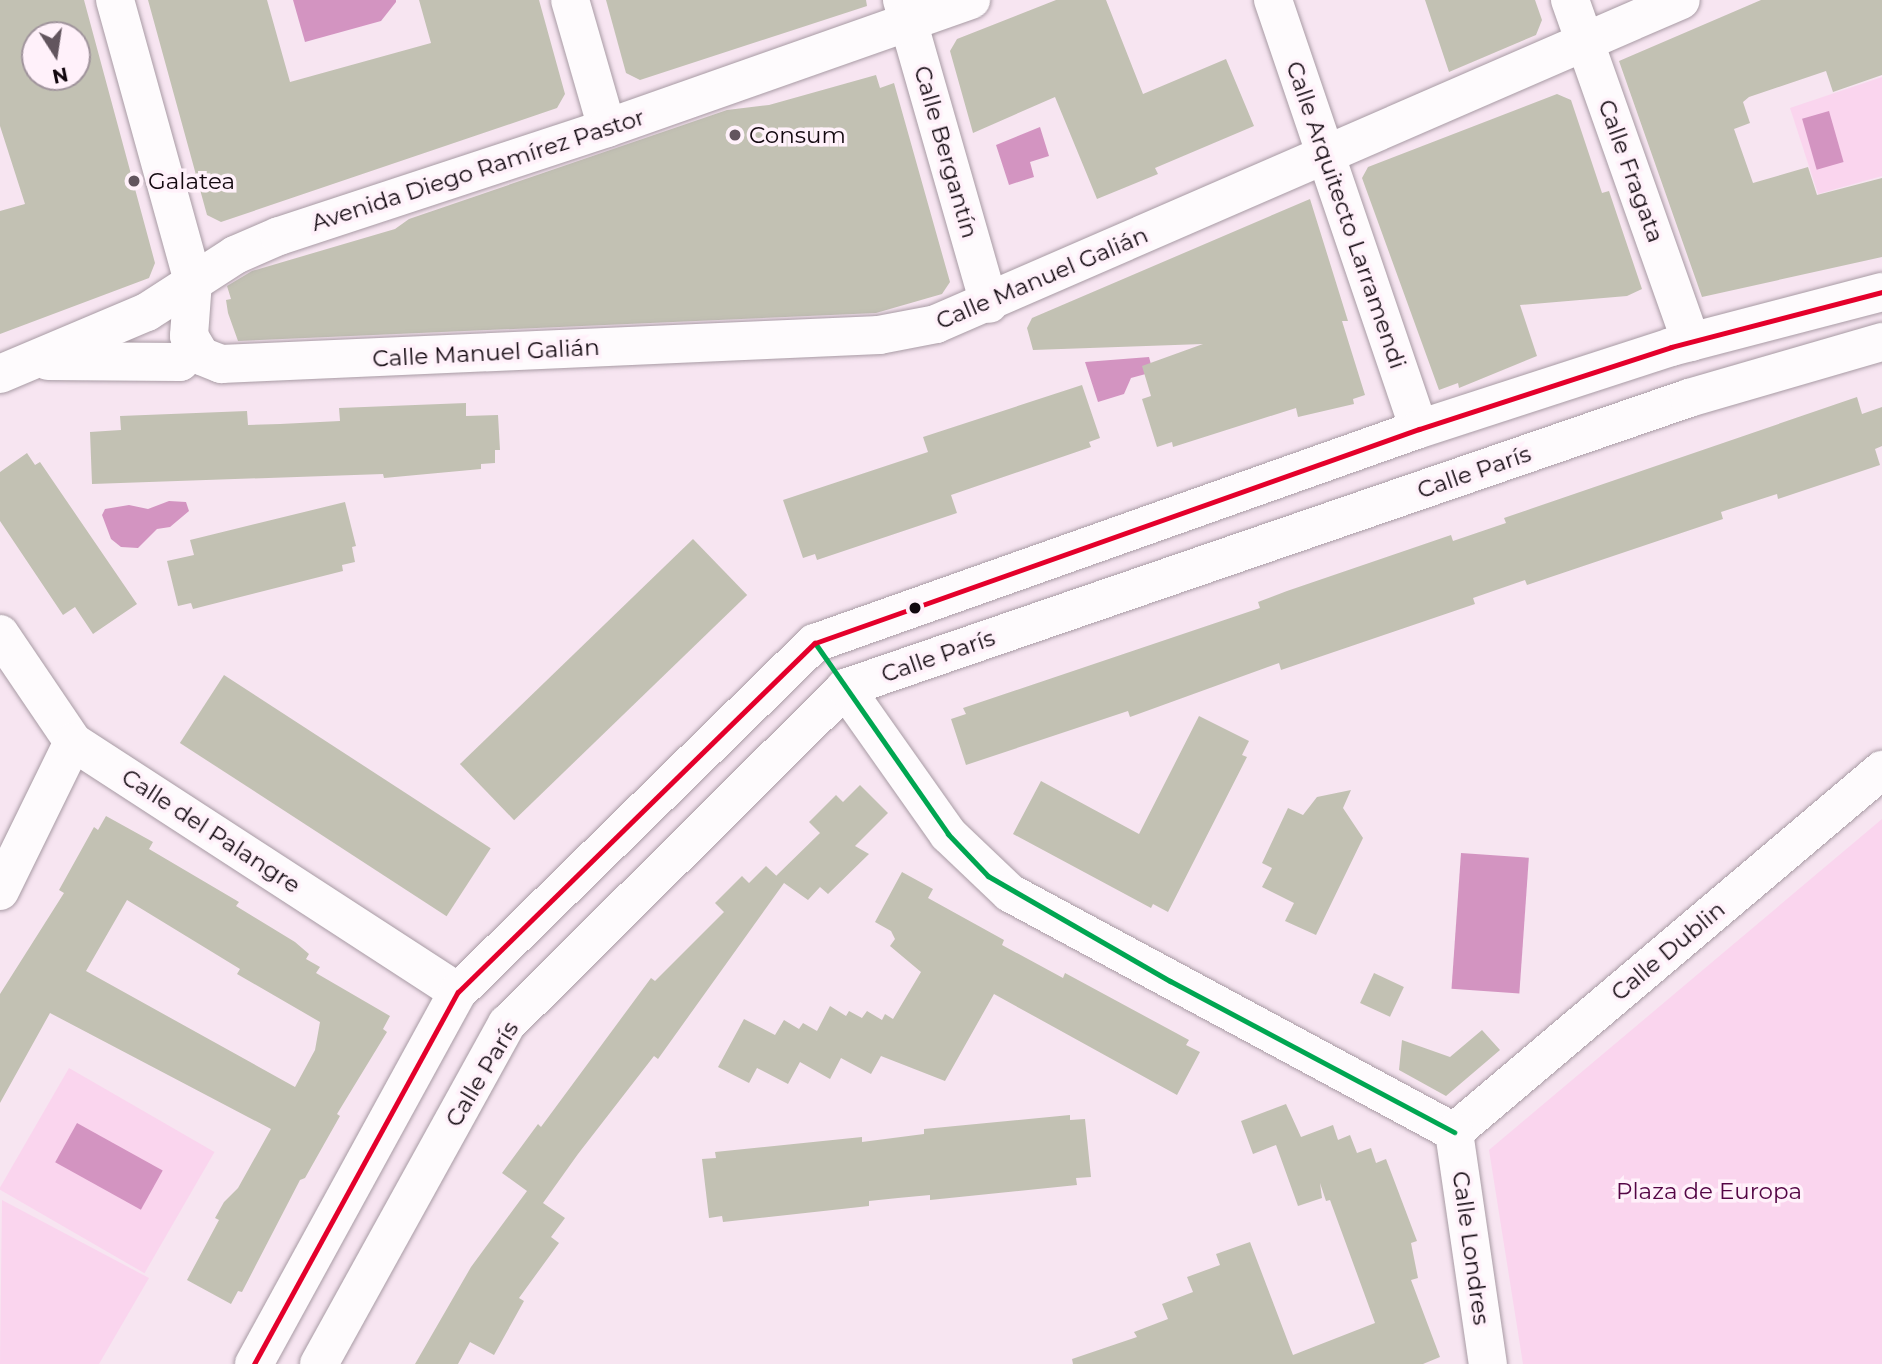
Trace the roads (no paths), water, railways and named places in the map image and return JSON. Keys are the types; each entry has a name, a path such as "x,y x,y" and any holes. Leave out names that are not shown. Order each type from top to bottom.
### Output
{"street":[{"path":"16,367 180,362 194,347 188,325 193,281 115,0"},
{"path":"570,0 607,128"},
{"name":"Avenida Diego Ramírez Pastor","path":"16,367 147,312 235,255 279,236 607,128 906,12 971,0"},
{"name":"Calle Arquitecto Larramendi","path":"1273,0 1419,429"},
{"name":"Calle Fragata","path":"1570,0 1692,341"},
{"name":"Calle Manuel Galián","path":"194,347 221,365 879,335 936,324 989,304 1681,0"},
{"name":"Calle Bergantín","path":"906,12 989,304"},
{"path":"254,1364 458,992 815,643 1419,429 1692,341 1882,292"},
{"path":"1692,341 1732,384"},
{"path":"1689,398 1692,341"},
{"name":"Calle París","path":"319,1364 507,1024 845,688 1689,398 1882,342"},
{"name":"Calle del Palangre","path":"0,634 73,742 507,1024"},
{"path":"815,643 948,834 1010,893 1454,1132"},
{"path":"0,891 73,742"},
{"name":"Calle Dublin","path":"1454,1132 1882,770"},
{"name":"Calle Londres","path":"1454,1132 1488,1364"}],"place":[{"name":"Consum","path":"735,135"},
{"name":"Galatea","path":"134,181"}],"park label":[{"name":"Plaza de Europa","path":"1709,1191"}]}
